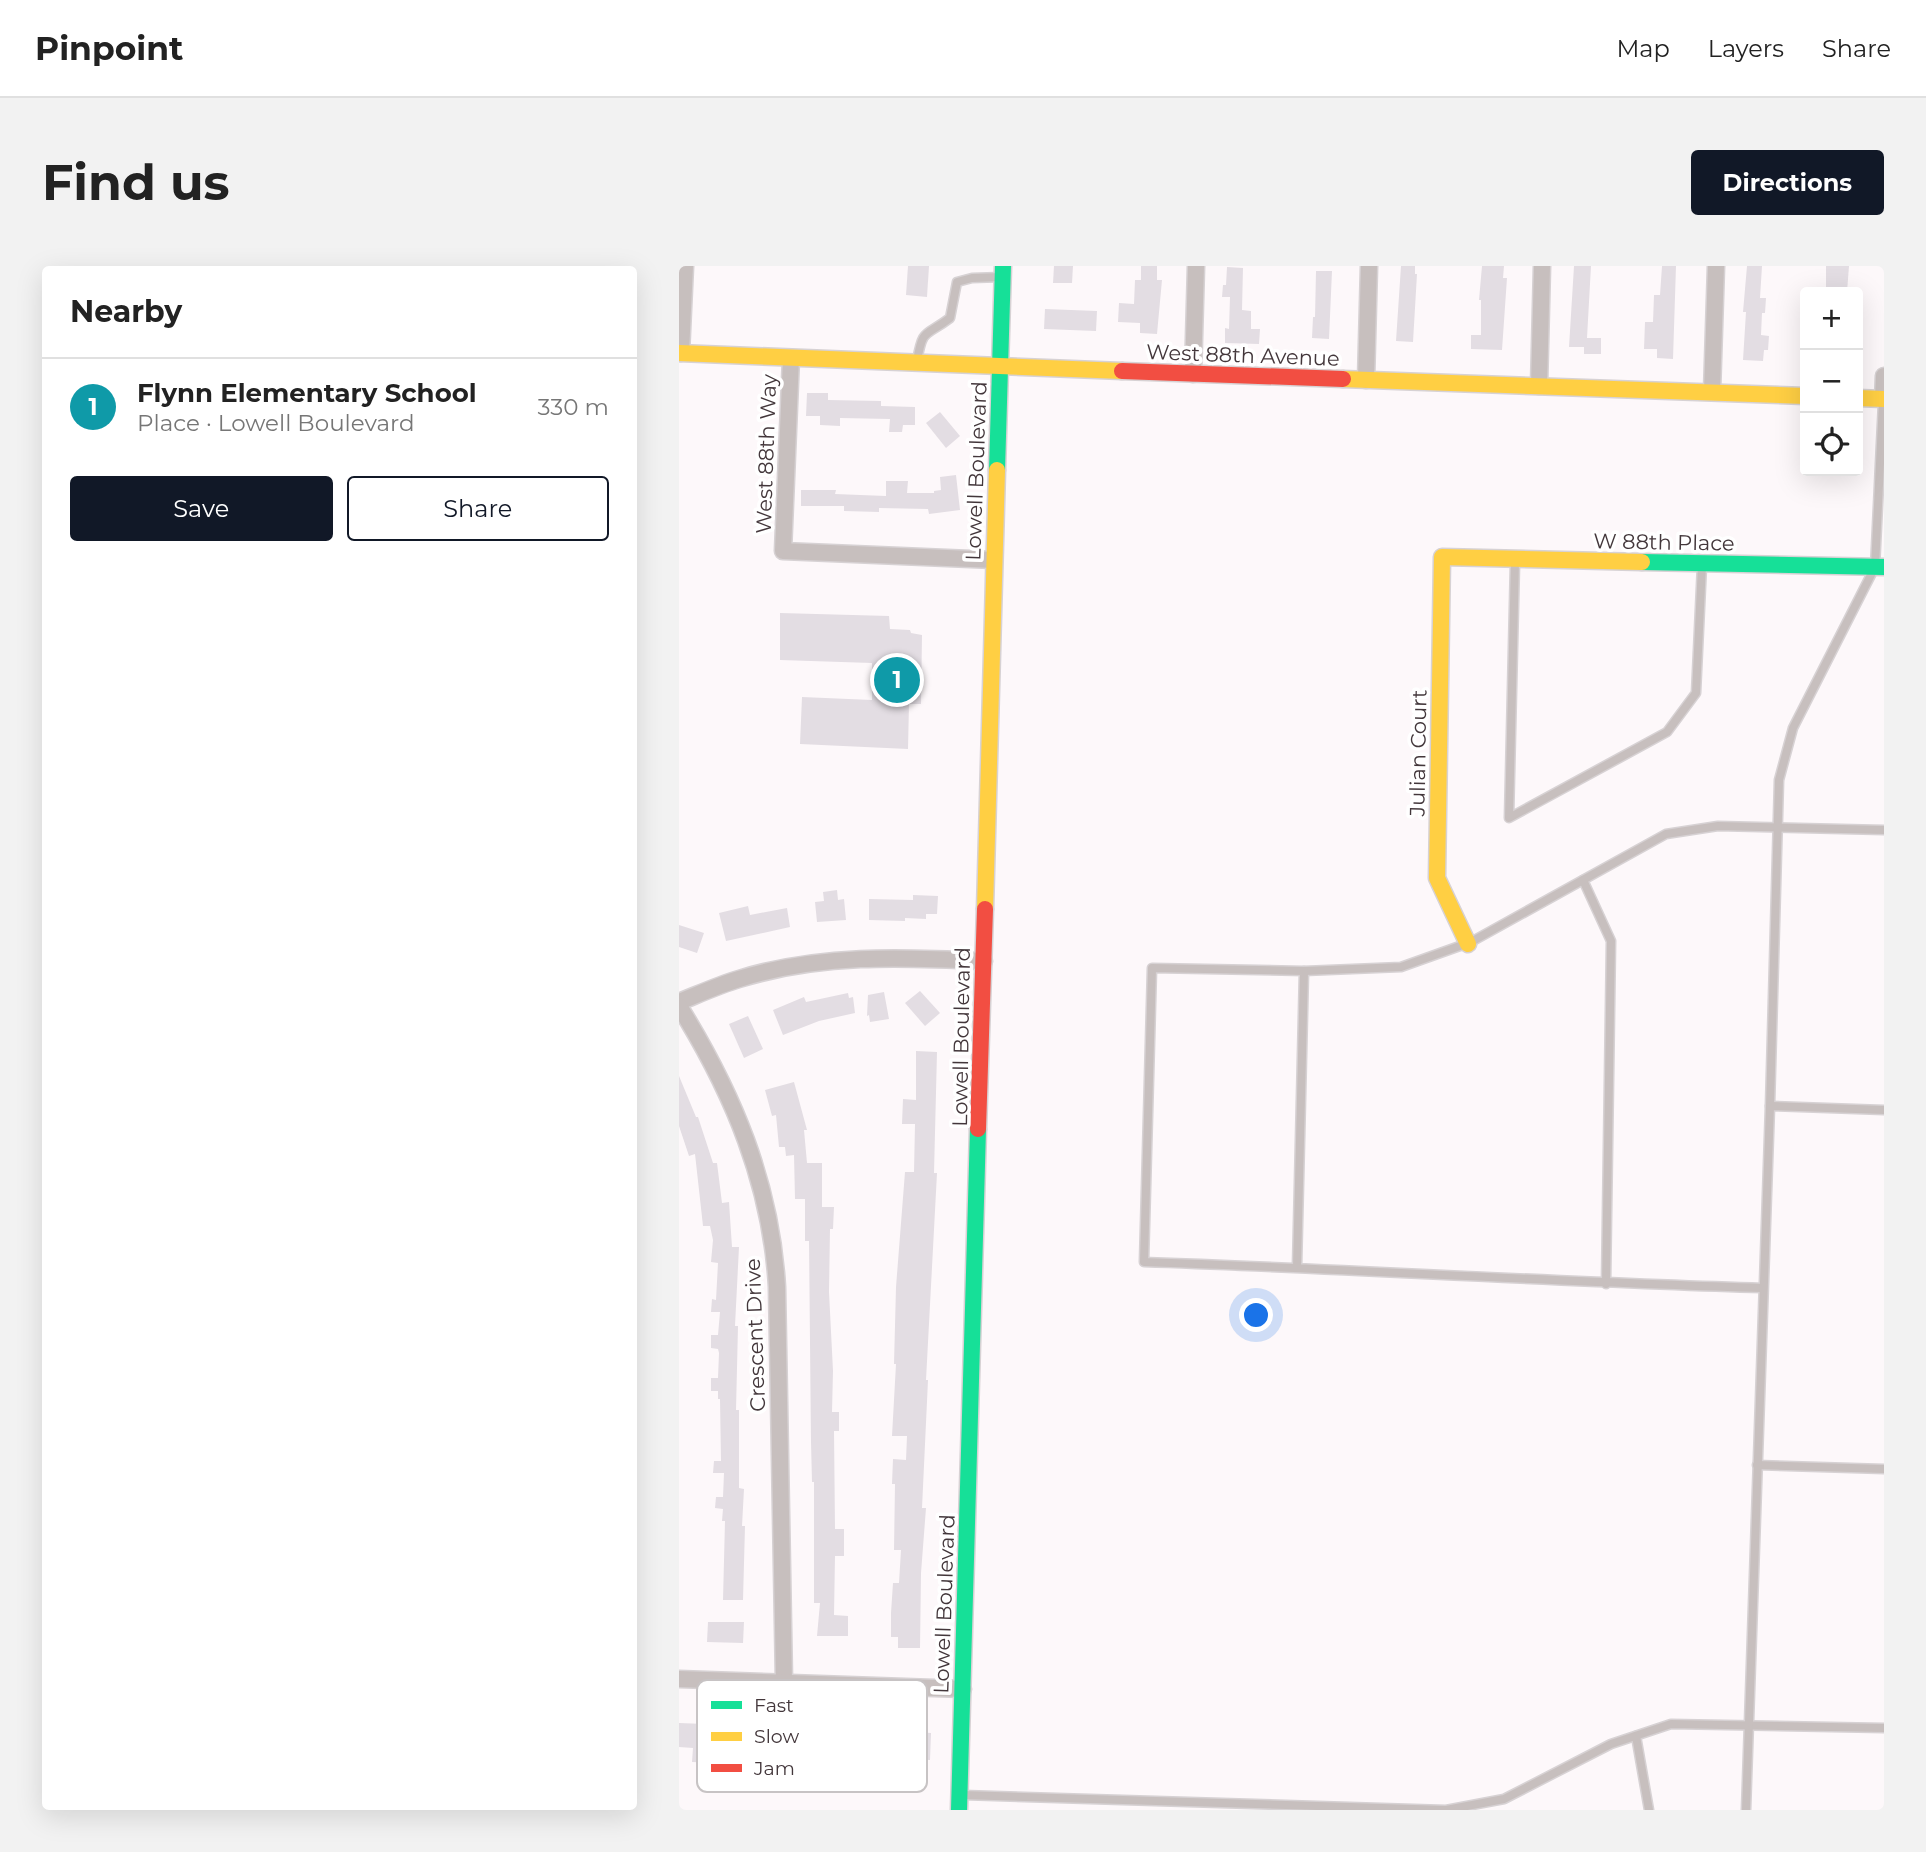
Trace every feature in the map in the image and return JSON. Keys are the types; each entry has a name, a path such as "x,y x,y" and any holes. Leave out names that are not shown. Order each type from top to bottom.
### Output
{"street":[{"path":"680,353 685,266"},
{"path":"1193,374 1196,266"},
{"path":"1366,380 1369,266"},
{"path":"1539,386 1542,266"},
{"path":"1712,392 1716,266"},
{"name":"Lowell Boulevard","path":"959,1802 1002,271"},
{"name":"West 88th Avenue","path":"680,353 1800,396"},
{"name":"West 88th Way","path":"791,358 783,551 994,560"},
{"path":"1863,398 1884,399 1884,376"},
{"name":"W 88th Place","path":"1442,557 1879,567"},
{"name":"Julian Court","path":"1442,557 1437,878 1468,944"},
{"path":"679,1004 739,979 843,959 904,957 984,961"},
{"name":"Crescent Drive","path":"679,1004 733,1104 753,1156 773,1244 777,1287 784,1680"},
{"path":"679,1679 714,1680"},
{"path":"927,1688 963,1689"}],"lane":[{"path":"917,364 921,339 925,333 950,318 957,282 1002,271"},
{"path":"1746,1810 1779,780 1793,728 1879,567 1884,399"},
{"path":"1515,559 1509,818 1667,732 1696,693 1702,565"},
{"path":"1763,1287 1606,1283 1143,1262 1152,968 1304,971 1401,967 1468,944 1666,834 1718,826 1884,830"},
{"path":"1583,880 1611,942 1606,1283"},
{"path":"1297,1267 1304,971"},
{"path":"1770,1106 1884,1110"},
{"path":"1757,1465 1884,1469"},
{"path":"959,1802 1446,1810 1504,1799 1611,1744 1671,1724 1884,1728"},
{"path":"1636,1736 1649,1810"}],"building":[{"path":"908,266 929,266 927,297 906,295"},
{"path":"1054,266 1073,266 1072,283 1053,283"},
{"path":"1141,266 1157,266 1157,280 1162,280 1157,334 1140,333 1140,323 1118,322 1119,303 1134,304 1135,280 1141,280"},
{"path":"1401,266 1415,266 1417,274 1413,342 1396,341"},
{"path":"1482,266 1504,266 1503,278 1507,278 1502,350 1471,349 1471,335 1481,335 1479,300"},
{"path":"1574,266 1591,266 1587,338 1601,338 1601,354 1584,354 1584,347 1569,347"},
{"path":"1662,266 1676,266 1673,359 1657,358 1657,349 1644,349 1645,322 1653,322 1654,295 1660,295"},
{"path":"1747,266 1762,266 1760,298 1766,298 1761,335 1769,336 1768,350 1764,350 1763,361 1743,360"},
{"path":"1826,266 1849,266 1847,287 1826,287"},
{"path":"1227,267 1243,268 1242,310 1251,311 1251,329 1260,329 1259,344 1225,343 1225,328 1229,329 1230,297 1222,297"},
{"path":"1316,271 1332,271 1329,339 1312,338"},
{"path":"1045,309 1097,311 1096,331 1044,329"},
{"path":"807,393 828,393 828,400 881,401 881,406 915,407 915,425 903,425 902,432 889,432 890,419 840,418 840,426 820,425 820,416 806,416"},
{"path":"940,412 960,436 946,448 926,423"},
{"path":"956,475 960,510 929,514 928,509 879,508 879,512 844,511 844,506 801,506 801,490 836,490 835,494 886,496 886,481 908,481 907,493 934,493 941,490 940,477"},
{"path":"780,613 889,616 890,629 910,630 911,633 922,635 921,704 909,704 908,749 800,744 802,697 872,700 872,663 780,660"},
{"path":"837,890 838,900 844,899 846,920 817,922 815,902 824,901 823,892"},
{"path":"913,895 938,896 937,914 926,914 926,919 905,918 905,921 869,920 869,899 913,900"},
{"path":"748,906 750,915 787,908 790,927 726,941 719,913"},
{"path":"679,925 704,933 697,953 679,947"},
{"path":"920,991 940,1013 925,1026 905,1003"},
{"path":"884,992 889,1019 870,1022 869,1015 867,1016 868,995"},
{"path":"848,993 849,998 853,997 855,1013 819,1021 783,1035 773,1010 804,997 806,1002"},
{"path":"748,1016 763,1049 744,1058 729,1024"},
{"path":"916,1051 937,1052 934,1173 937,1173 926,1380 922,1508 926,1508 921,1573 920,1648 898,1648 898,1637 891,1637 893,1583 899,1583 901,1550 894,1550 893,1459 906,1460 907,1436 892,1436 896,1287 905,1172 914,1172 915,1124 902,1124 903,1099 916,1100"},
{"path":"679,1076 698,1117 713,1163 717,1163 722,1203 729,1202 732,1247 739,1247 735,1326 738,1326 736,1410 739,1410 739,1488 744,1489 743,1600 723,1600 725,1521 722,1521 723,1509 715,1508 716,1497 723,1497 724,1473 713,1473 714,1461 721,1461 720,1399 718,1391 711,1391 711,1378 718,1378 719,1353 718,1349 711,1348 711,1335 718,1335 720,1312 711,1312 712,1299 716,1300 718,1263 711,1262 713,1240 710,1226 703,1226 695,1154 689,1156 679,1126"},
{"path":"794,1082 807,1130 804,1130 807,1163 822,1163 822,1207 834,1207 833,1229 830,1229 829,1292 832,1412 839,1412 839,1431 834,1431 835,1529 844,1529 844,1556 835,1556 834,1615 848,1616 848,1636 817,1636 820,1603 814,1603 809,1241 805,1241 805,1199 795,1199 794,1155 786,1156 785,1147 779,1147 776,1115 772,1116 765,1090"},
{"path":"708,1622 744,1622 743,1643 707,1642"},
{"path":"679,1723 697,1724 697,1762 692,1762 693,1748 679,1747"},
{"path":"927,1733 931,1733 930,1760 927,1760"}],"traffic: fast":[{"path":"997,470 1003,266"},
{"path":"1642,562 1884,567"},
{"path":"959,1810 978,1129"}],"traffic: slow":[{"path":"679,353 1122,371"},
{"path":"1343,379 1800,396"},
{"path":"1863,398 1884,399"},
{"path":"985,909 997,470"},
{"path":"1468,944 1437,878 1442,557 1642,562"}],"traffic: jam":[{"path":"1122,371 1343,379"},
{"path":"978,1129 985,909"}],"place":[{"name":"Flynn Elementary School","path":"897,680"}]}
